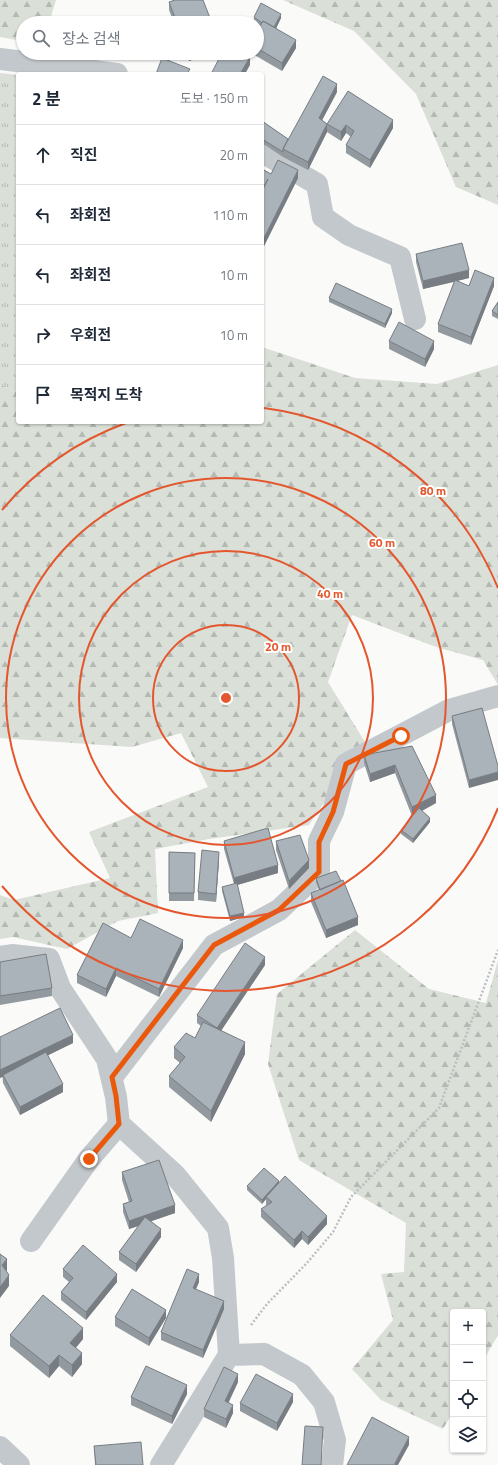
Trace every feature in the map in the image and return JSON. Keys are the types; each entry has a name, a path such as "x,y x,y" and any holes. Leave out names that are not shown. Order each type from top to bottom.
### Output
{"street":[{"path":"0,59 101,72"},
{"path":"264,153 316,184 323,217 349,235 400,257 415,319"},
{"path":"112,1077 214,945 279,910 319,872 319,842 333,812 346,764 449,710 498,696"},
{"path":"0,957 12,955 49,959 60,988 107,1059 116,1096 119,1124 175,1175 218,1228 223,1258 229,1354 161,1465"},
{"path":"31,1241 89,1159 119,1124"},
{"path":"229,1354 264,1354 302,1375 324,1402 335,1440 332,1465"},
{"path":"0,1447 20,1465"}],"path":[{"path":"229,1354 267,1304 307,1263 332,1232 351,1197 438,1108 498,950"}],"green space":[{"path":"0,0 56,0 51,16 16,16 16,40 0,37"},
{"path":"283,0 498,0 498,205 456,187 416,94 354,31"},
{"path":"0,73 16,75 16,392 0,384"},
{"path":"264,348 355,378 437,384 498,365 498,685 483,660 436,647 352,615 328,682 365,742 309,825 209,839 155,849 158,913 118,921 67,949 13,937 0,939 0,895 14,900 110,878 89,832 208,787 181,733 132,747 0,738 0,384 16,392 16,424 264,424"},
{"path":"355,930 429,989 486,1003 498,960 498,1335 486,1356 486,1309 450,1309 450,1417 443,1429 381,1400 352,1369 393,1320 381,1274 404,1272 406,1223 299,1160 268,1064 277,994"}],"building":[{"path":"175,0 203,0 209,16 174,16 169,2"},
{"path":"261,3 281,14 274,27 264,22 264,16 254,16"},
{"path":"264,22 296,40 282,63 264,52"},
{"path":"161,60 167,60 190,69 188,72 157,72"},
{"path":"218,60 248,60 241,72 212,72"},
{"path":"323,76 337,84 319,118 327,124 308,162 283,149"},
{"path":"348,91 393,120 370,160 346,145 354,131 346,125 341,132 327,124"},
{"path":"264,122 288,139 283,152 264,140"},
{"path":"278,160 298,170 264,238 264,187 268,179 264,186 264,170 271,174"},
{"path":"462,243 469,270 423,281 416,254"},
{"path":"475,270 494,278 471,337 438,324 455,280 469,286"},
{"path":"336,283 392,309 385,324 329,298"},
{"path":"498,302 498,315 492,311"},
{"path":"399,322 434,341 425,359 389,341"},
{"path":"482,708 498,766 498,772 469,780 452,716"},
{"path":"412,746 436,795 412,807 395,765 370,774 364,755"},
{"path":"419,808 430,818 413,839 401,830"},
{"path":"268,828 278,865 234,878 224,841"},
{"path":"300,835 309,860 289,881 276,841"},
{"path":"202,850 219,852 216,894 198,892"},
{"path":"169,852 195,853 194,893 169,893"},
{"path":"336,871 341,881 320,890 316,878"},
{"path":"343,880 358,917 326,930 311,893"},
{"path":"237,883 244,913 230,916 222,887"},
{"path":"140,919 183,940 159,989 116,968 106,989 77,975 103,923 131,938"},
{"path":"245,943 265,957 217,1028 197,1015"},
{"path":"46,954 52,988 0,996 0,962"},
{"path":"60,1008 73,1035 0,1070 0,1037"},
{"path":"203,1022 245,1042 211,1111 169,1076 185,1057 174,1047 186,1033 195,1038"},
{"path":"46,1052 63,1084 20,1107 3,1075"},
{"path":"159,1160 175,1205 129,1221 123,1204 132,1201 122,1172"},
{"path":"264,1168 279,1181 262,1200 247,1186"},
{"path":"285,1176 327,1216 308,1237 302,1231 294,1240 261,1209 272,1202 266,1197"},
{"path":"145,1217 161,1229 136,1264 119,1252"},
{"path":"83,1245 117,1274 86,1312 61,1292 73,1278 63,1269"},
{"path":"0,1254 7,1259 2,1265 9,1275 0,1287"},
{"path":"187,1269 199,1274 193,1288 224,1301 203,1350 161,1332"},
{"path":"132,1289 166,1310 149,1338 115,1317"},
{"path":"43,1295 83,1328 70,1343 82,1353 72,1365 59,1355 49,1366 10,1335"},
{"path":"146,1366 187,1385 172,1416 131,1397"},
{"path":"224,1367 238,1374 225,1401 233,1405 226,1419 204,1409"},
{"path":"256,1374 293,1394 277,1423 240,1403"},
{"path":"372,1417 409,1437 394,1465 347,1465"},
{"path":"305,1426 323,1427 321,1465 302,1465"},
{"path":"141,1442 143,1465 96,1465 94,1446"}],"route":[{"path":"89,1159 119,1124 112,1077 214,945 279,910 319,872 319,842 333,812 346,764 401,736"}]}
